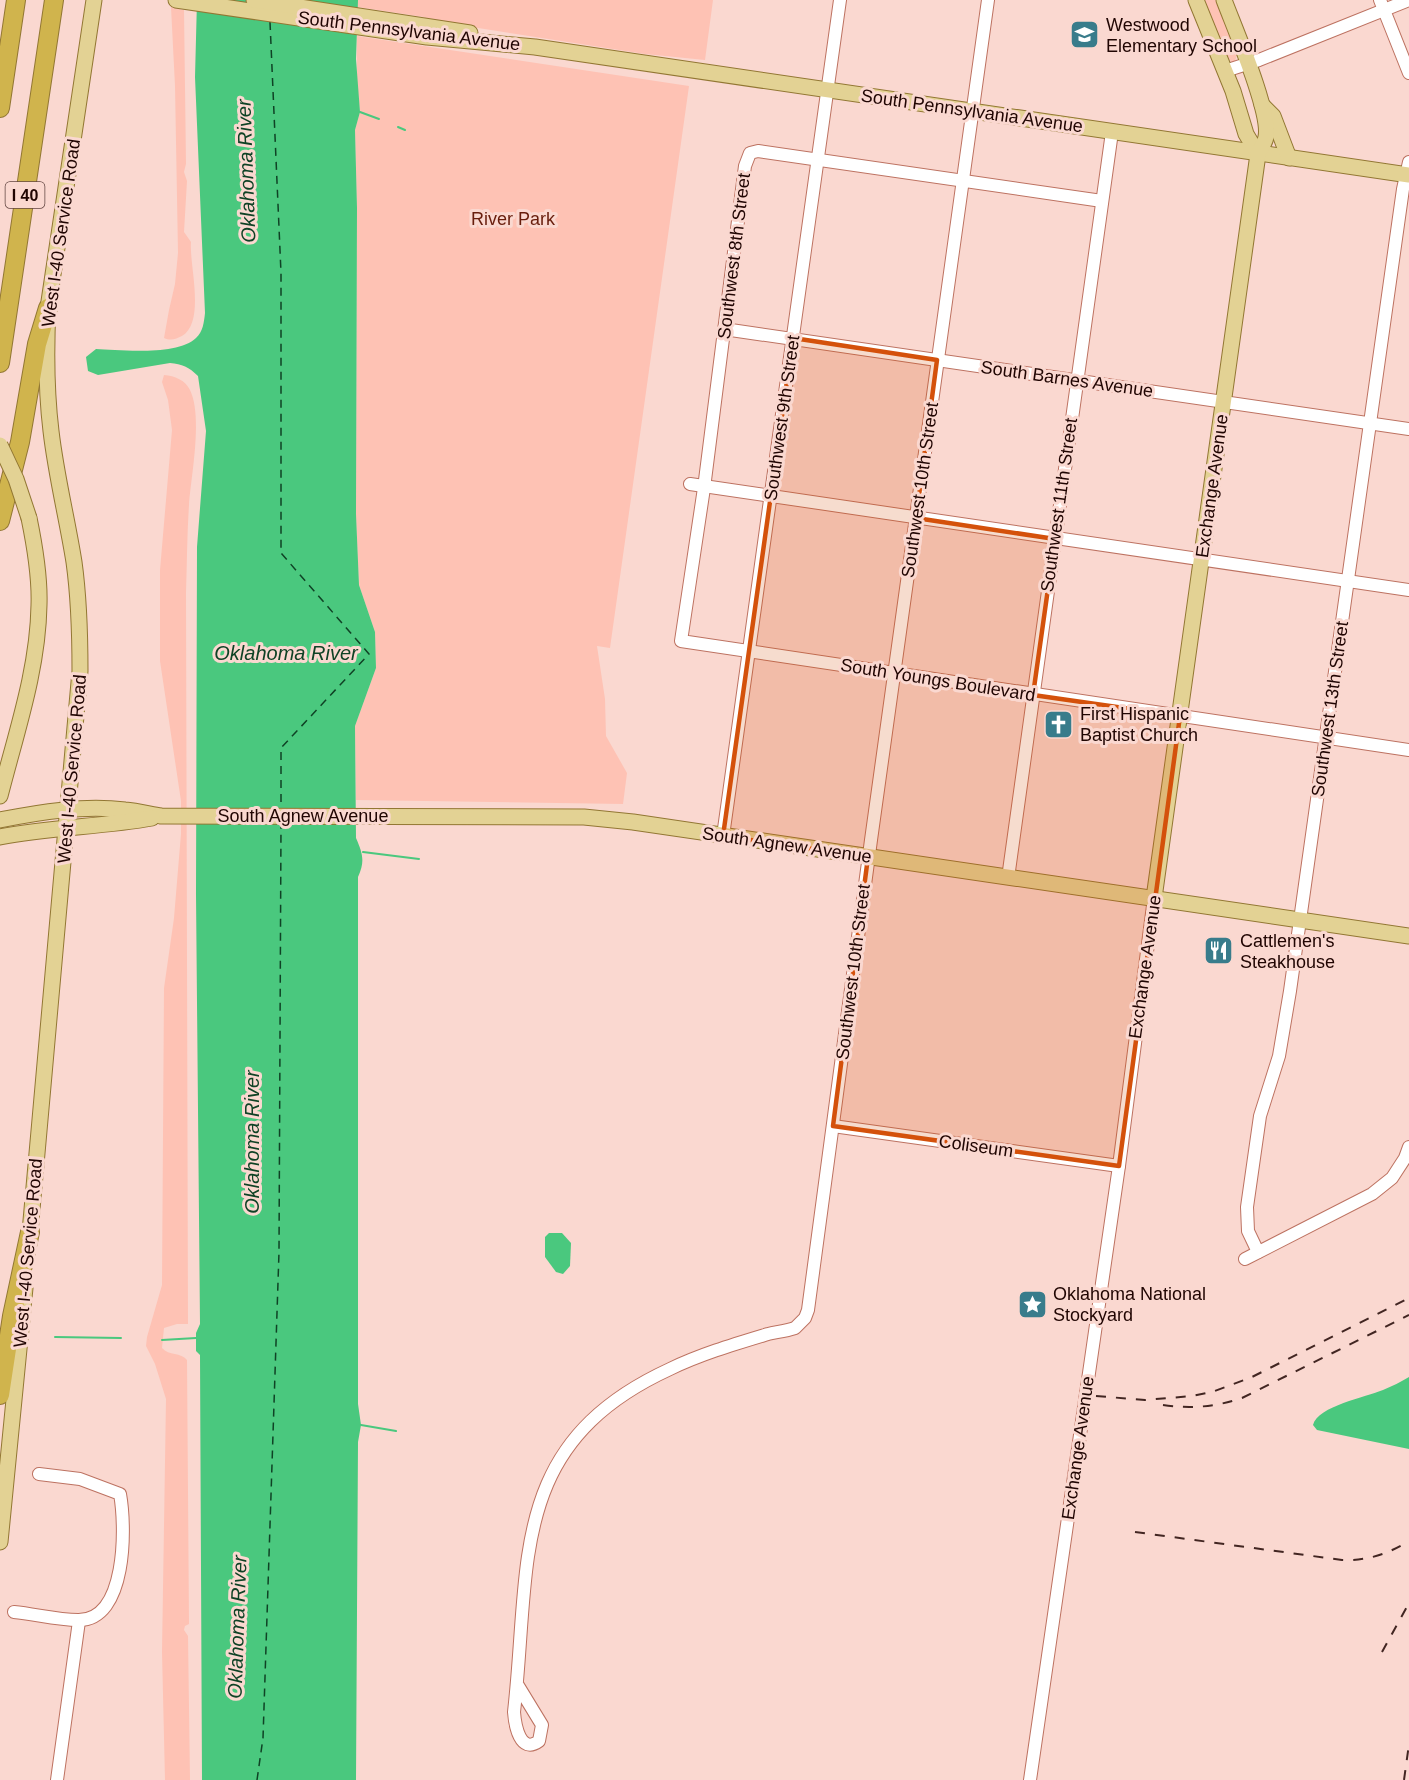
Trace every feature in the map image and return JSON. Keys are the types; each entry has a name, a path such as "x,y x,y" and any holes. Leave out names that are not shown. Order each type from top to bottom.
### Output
{"highway":[{"path":"0,104 16,0"},
{"name":"I 40","path":"0,363 54,0"},
{"path":"0,521 24,423 37,344 48,308"},
{"path":"0,1395 12,1316 30,1232"}],"main road":[{"name":"West I-40 Service Road","path":"0,1542 78,708 80,635 74,563 51,433 47,382 48,308 94,0"},
{"name":"South Pennsylvania Avenue","path":"176,0 426,31 1258,154 1408,171"},
{"name":"South Pennsylvania Avenue","path":"254,0 426,31"},
{"path":"1196,0 1225,71 1246,134 1258,154"},
{"name":"Exchange Avenue","path":"1154,898 1258,154 1266,137 1260,103 1248,63 1224,0"},
{"path":"1260,103 1273,116 1289,158"},
{"path":"0,445 16,479 29,518 39,577 38,625 30,679 0,796"},
{"path":"72,778 82,797 98,808"},
{"name":"South Agnew Avenue","path":"0,820 98,808 124,816"},
{"name":"South Agnew Avenue","path":"0,837 124,816 585,817 633,822 1409,936"}],"street":[{"name":"Southwest 9th Street","path":"723,836 840,0"},
{"name":"Southwest 10th Street","path":"517,1684 521,1605 530,1542 542,1496 556,1466 580,1431 594,1416 631,1389 700,1356 787,1331 801,1324 808,1310 868,857 988,0"},
{"path":"1225,71 1382,5 1409,0"},
{"path":"1382,5 1409,73"},
{"name":"Southwest 11th Street","path":"1008,878 1112,132"},
{"name":"Southwest 8th Street","path":"681,641 704,488 748,155 758,151 1102,201"},
{"name":"Southwest 13th Street","path":"1258,1252 1248,1231 1247,1207 1260,1116 1281,1049 1403,189 1408,171"},
{"name":"South Barnes Avenue","path":"724,329 1409,429"},
{"path":"690,484 704,488 770,495 1409,590"},
{"name":"South Youngs Boulevard","path":"681,641 1409,750"},
{"name":"Exchange Avenue","path":"1030,1780 1119,1166 1154,898"},
{"name":"Coliseum","path":"833,1126 1119,1166"},
{"path":"1245,1259 1383,1186 1399,1168 1409,1148"},
{"path":"14,1612 79,1621 98,1615 106,1608 115,1590 123,1541 124,1514 120,1494 80,1479 39,1474"},
{"path":"57,1780 79,1621"}],"highlighted area":[{"path":"793,338 937,360 916,518 1055,539 1033,695 1180,716 1119,1166 833,1126 868,857 723,836"}],"green space":[{"path":"311,0 713,0 705,60 645,54"},
{"path":"1202,0 1219,0 1238,52 1234,64 1226,57"},
{"path":"171,7 184,10 186,164 184,172 187,181 184,232 191,242 195,292 195,306 189,329 176,339 164,338 175,284 178,253"},
{"name":"River Park","path":"357,36 689,86 610,648 597,646 605,699 606,736 627,773 623,804 356,800 355,726 376,668 375,632 359,585 356,514 355,130 360,112 357,83"},
{"path":"164,375 179,379 190,390 196,415 189,505 186,593 188,1324 177,1324 164,1328 162,1348 187,1360 189,1624 184,1630 188,1636 190,1780 165,1780 162,1652 166,1399 155,1364 146,1346 162,1285 164,988 174,918 181,834 181,801 160,661 160,570 172,430 168,400 162,382"}],"water":[{"name":"Oklahoma River","path":"197,0 358,0 356,59 360,112 355,130 356,514 359,585 375,632 376,668 355,726 356,838 362,853 362,867 358,877 358,1404 361,1425 358,1442 356,1780 202,1780 200,1355 196,1351 196,1333 200,1324 196,894 197,547 206,431 198,376 188,368 170,363 98,375 88,371 86,357 96,349 148,351 176,347 196,338 203,327 205,313 195,77"},
{"path":"549,1233 562,1233 571,1243 570,1266 563,1274 556,1272 545,1257 545,1237"},
{"path":"1409,1377 1409,1449 1317,1430 1313,1425 1317,1418 1333,1407 1383,1390"}],"waterway":[{"path":"360,112 379,119"},
{"path":"398,127 405,130"},
{"path":"363,852 419,859"},
{"path":"55,1337 121,1338"},
{"path":"162,1340 196,1338"},
{"path":"361,1425 396,1431"}],"ferry route":[{"path":"270,22 281,273 281,553 369,654 281,748 281,811"},
{"path":"257,1780 263,1738 279,1252 281,825"}],"railway":[{"path":"1096,1396 1145,1400 1212,1392 1252,1377 1409,1298"},
{"path":"1163,1405 1203,1406 1242,1398 1409,1315"},
{"path":"1135,1532 1342,1560 1377,1556 1409,1541"},
{"path":"1382,1652 1409,1603"},
{"path":"1404,1780 1409,1744"}],"place":[{"name":"Westwood Elementary School","path":"1085,35"},
{"name":"First Hispanic Baptist Church","path":"1059,724"},
{"name":"Cattlemen's Steakhouse","path":"1219,951"},
{"name":"Oklahoma National Stockyard","path":"1032,1304"}]}
